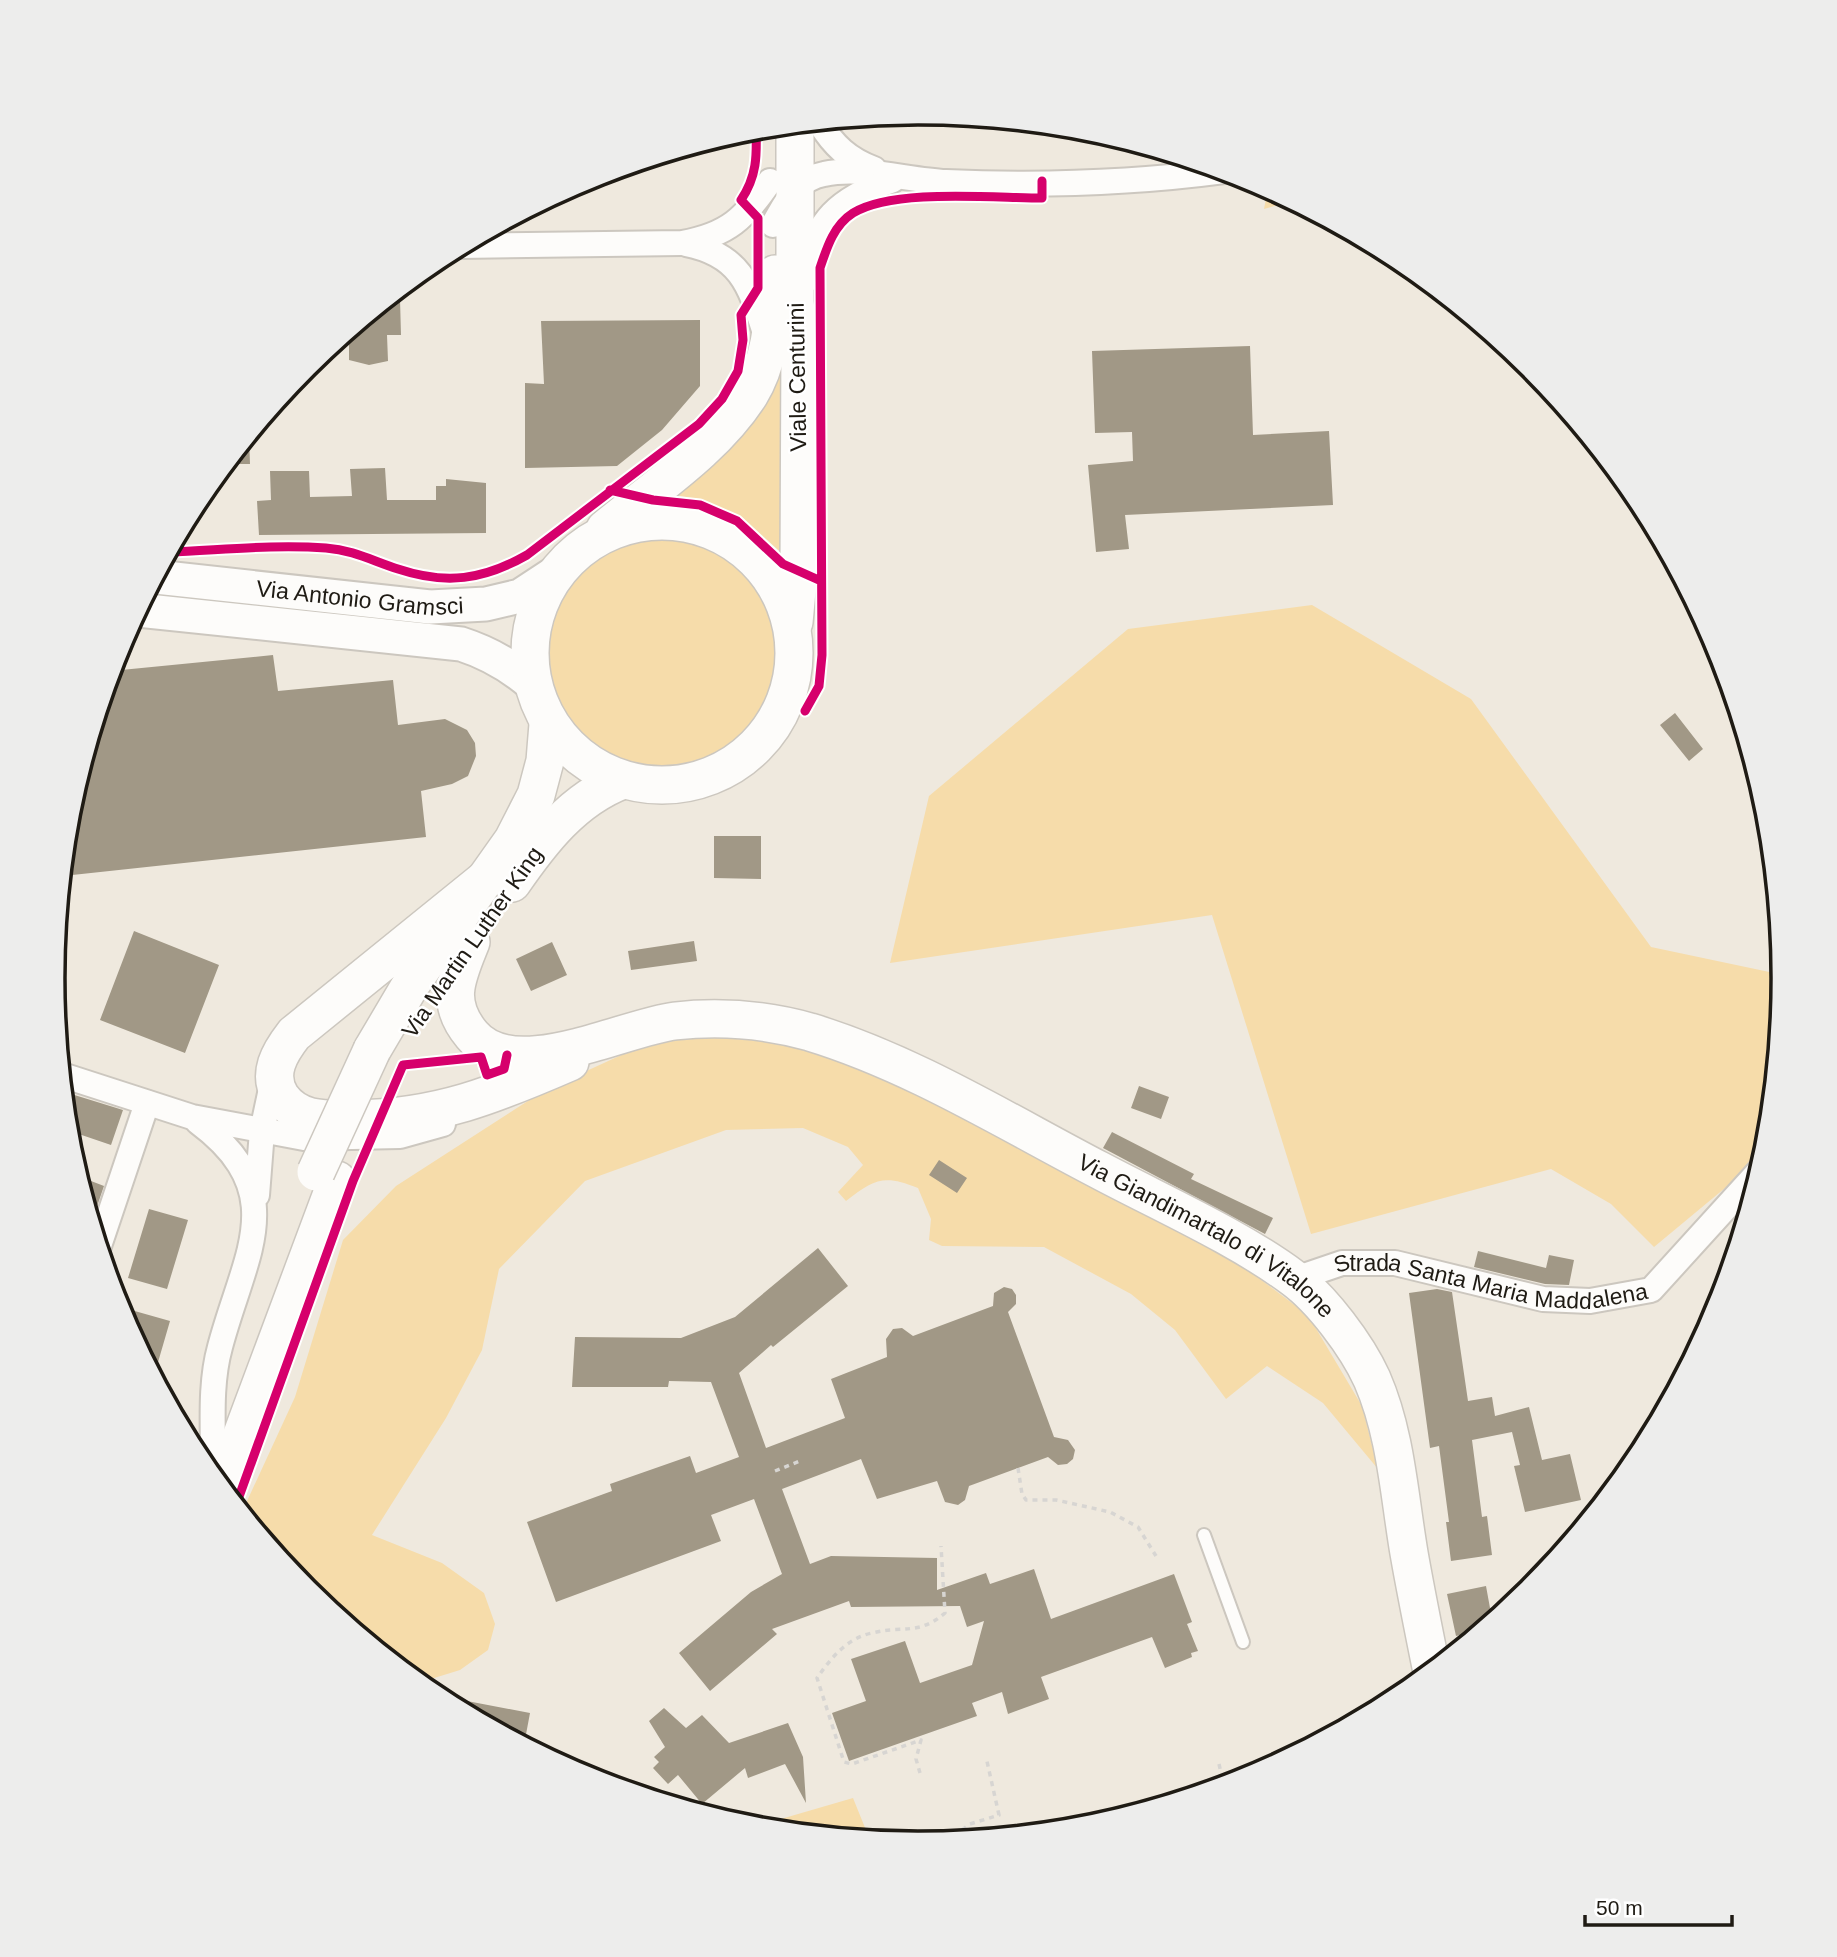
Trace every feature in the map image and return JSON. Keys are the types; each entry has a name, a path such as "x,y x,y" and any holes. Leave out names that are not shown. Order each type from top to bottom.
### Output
{"main road":[{"name":"Viale Centurini","path":"792,134 774,225 775,296 784,343 799,570 793,630"},
{"name":"Viale Centurini","path":"548,724 532,684 528,645 536,607 555,573 722,430 784,343 794,302 782,185 773,138"},
{"path":"548,724 577,755 593,767 623,780 658,786 694,782 727,769 757,746 779,716 792,681 795,656 793,630 778,589 752,555 716,531 673,521 630,524 590,541"},
{"name":"Via Martin Luther King","path":"217,1465 327,1176 411,984 513,840 537,795 545,761 548,724"},
{"name":"Via Martin Luther King","path":"381,1055 471,942 536,848 570,811 605,787 623,780"},
{"path":"483,881 294,1034 279,1053 274,1075 279,1094 293,1110 314,1119 398,1119 446,1110 525,1082 579,1058 733,1019"},
{"path":"471,942 455,983 456,1006 464,1026 478,1042 497,1053 535,1056 676,1021 733,1019"},
{"name":"Via Giandimartalo di Vitalone","path":"733,1019 806,1031 855,1048 924,1078 1211,1229 1295,1279 1339,1326 1371,1378 1397,1461 1409,1551 1430,1662"}],"street":[{"path":"824,130 833,144 853,161 897,178"},
{"path":"481,246 682,243 707,239 733,226 782,185 822,174 851,172 948,182 1154,180 1203,174"},
{"path":"682,243 707,248 727,258 742,275 784,343 807,306 809,262 820,229 840,204 866,189 897,178"},
{"name":"Via Antonio Gramsci","path":"165,578 430,607 486,604 520,596 555,573"},
{"name":"Via Antonio Gramsci","path":"148,611 461,644 511,666 532,684"},
{"path":"214,1460 214,1382 219,1349 253,1240 262,1131 274,1075"},
{"path":"71,1078 192,1117 304,1138 400,1136 449,1122 485,1106 525,1082"},
{"path":"104,1232 147,1103"},
{"path":"192,1117 226,1143 246,1173 256,1210"},
{"name":"Strada Santa Maria Maddalena","path":"1295,1279 1342,1263 1395,1263 1543,1299 1590,1301 1651,1290 1746,1185"}],"lane":[{"path":"1204,1535 1243,1642"}],"path":[{"path":"775,1471 800,1461"},
{"path":"1018,1468 1022,1494 1026,1500 1056,1500 1110,1512 1138,1527 1156,1556"},
{"path":"919,1773 916,1759 921,1740 852,1764 844,1762 817,1678 829,1661 849,1643 871,1633 929,1627 945,1613 941,1545"},
{"path":"961,1830 970,1824 999,1815 986,1757"},
{"path":"1219,1764 1222,1776"}],"shaded area":[{"path":"1266,199 1278,205 1264,209"},
{"path":"786,348 784,555 732,513 688,497 668,494"},
{"path":"661,536 706,545 726,556 751,579 769,608 778,653 769,698 758,718 735,743 706,761 661,770 616,761 596,750 571,727 553,698 544,653 553,608 564,588 587,563 616,545"},
{"path":"1312,605 1471,699 1651,947 1772,972 1765,1090 1751,1167 1654,1247 1611,1204 1551,1169 1311,1234 1212,915 890,963 929,796 1128,629"},
{"path":"665,1035 774,1040 985,1110 1155,1200 1308,1315 1362,1406 1378,1469 1323,1403 1267,1366 1226,1399 1175,1330 1131,1294 1044,1247 942,1246 929,1240 931,1219 918,1188 896,1181 880,1181 846,1201 838,1192 863,1165 848,1147 803,1128 726,1130 585,1181 499,1269 482,1350 446,1418 372,1535 442,1563 484,1593 495,1624 488,1650 460,1670 431,1679 399,1656 315,1582 246,1504 295,1397 343,1240 396,1186 545,1090"},
{"path":"853,1798 866,1830 807,1825 777,1820"}],"building":[{"path":"400,300 401,335 387,335 388,361 369,365 349,360 349,343"},
{"path":"700,320 700,386 662,430 617,466 525,468 525,383 544,384 541,321"},
{"path":"1250,346 1253,435 1329,431 1333,505 1125,515 1129,549 1096,552 1088,465 1133,461 1132,432 1095,433 1092,351"},
{"path":"249,449 250,464 237,464"},
{"path":"385,468 387,500 436,500 436,486 446,486 446,479 486,483 486,533 259,535 257,501 271,500 270,471 309,471 310,497 352,496 350,469"},
{"path":"273,655 278,691 393,680 398,725 445,719 467,730 475,743 476,756 468,776 452,784 421,791 426,837 71,875 81,812 94,758 123,670"},
{"path":"1675,713 1703,749 1689,761 1660,725"},
{"path":"714,836 761,836 761,879 714,878"},
{"path":"134,931 219,965 185,1053 100,1020"},
{"path":"694,941 697,961 631,970 628,951"},
{"path":"552,942 567,975 531,991 516,959"},
{"path":"1139,1086 1169,1097 1161,1119 1131,1108"},
{"path":"73,1094 123,1110 111,1145 79,1134"},
{"path":"1112,1132 1194,1174 1191,1179 1273,1218 1265,1234 1103,1148"},
{"path":"939,1160 967,1178 957,1193 929,1175"},
{"path":"90,1180 104,1186 97,1208"},
{"path":"149,1209 188,1220 167,1289 128,1278"},
{"path":"818,1248 848,1286 739,1373 766,1448 845,1418 831,1379 887,1357 886,1339 893,1329 902,1328 913,1336 993,1306 994,1293 1004,1287 1012,1289 1016,1295 1016,1304 1008,1312 1054,1437 1068,1440 1075,1450 1073,1459 1067,1464 1058,1465 1048,1457 969,1486 965,1500 958,1505 945,1502 937,1481 877,1499 861,1459 782,1489 810,1564 831,1556 937,1558 937,1590 986,1573 990,1584 1034,1569 1051,1619 1174,1574 1192,1622 1187,1624 1198,1651 1191,1653 1192,1657 1165,1668 1152,1637 1041,1677 1049,1699 1008,1714 1002,1692 972,1703 977,1716 849,1761 832,1713 866,1701 851,1659 905,1641 920,1683 972,1665 984,1621 967,1627 960,1606 851,1607 849,1601 772,1629 777,1634 710,1691 679,1653 751,1592 782,1574 754,1499 711,1515 721,1541 556,1602 527,1522 612,1491 610,1484 690,1456 696,1473 739,1457 711,1382 669,1381 668,1387 572,1387 575,1337 681,1338 735,1317"},
{"path":"1478,1251 1546,1268 1549,1255 1574,1260 1569,1285 1545,1284 1474,1267"},
{"path":"1437,1289 1452,1292 1468,1401 1492,1397 1495,1416 1529,1407 1542,1460 1570,1454 1581,1500 1525,1512 1514,1466 1520,1465 1512,1432 1472,1440 1482,1517 1487,1516 1492,1555 1451,1561 1439,1446 1430,1448 1409,1293"},
{"path":"132,1310 170,1321 157,1364"},
{"path":"1486,1586 1490,1608 1495,1607 1464,1634 1456,1636 1447,1594"},
{"path":"464,1700 530,1713 526,1736"},
{"path":"664,1708 686,1728 702,1715 729,1743 788,1723 803,1757 806,1803 785,1764 748,1778 745,1768 702,1804 678,1775 668,1784 653,1768 659,1762 654,1757 665,1747 649,1721"}],"cycle path":[{"path":"179,551 268,547 326,548 354,553 416,574 448,578 480,575 527,555 699,424 722,399 738,371 743,340 741,315 758,288 758,218 741,200 755,166 756,140"},
{"path":"805,711 819,686 822,655 820,268 829,245 846,218 871,205 918,197 1042,198 1042,181"},
{"path":"610,490 653,500 700,505 737,521 783,564 821,581"},
{"path":"239,1496 353,1181 403,1065 481,1057 487,1075 504,1069 507,1055"}]}
